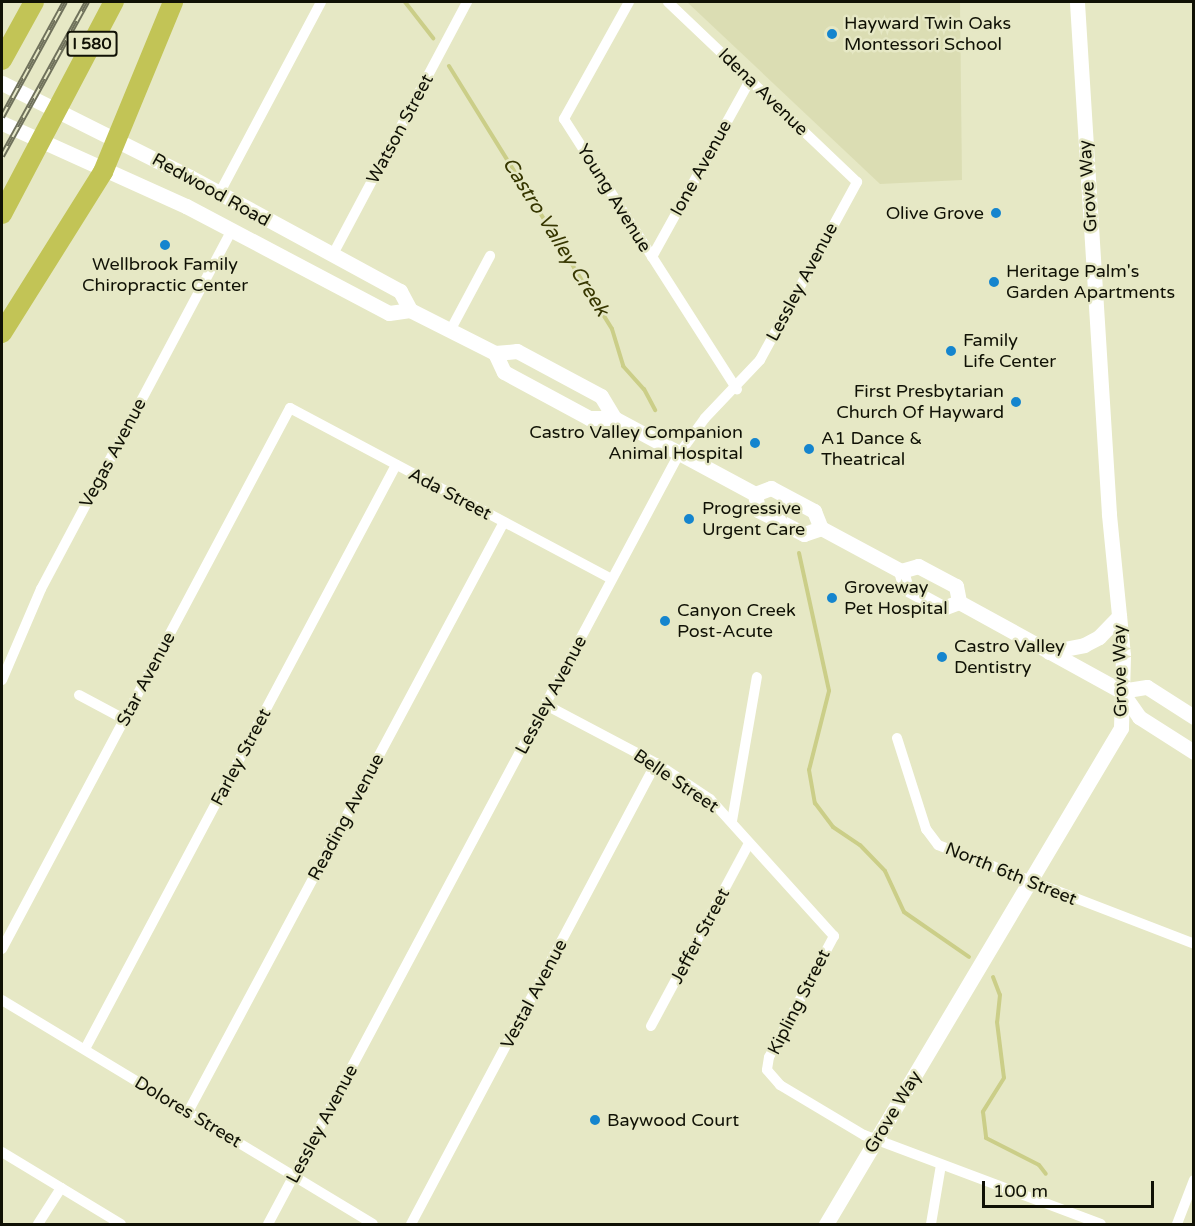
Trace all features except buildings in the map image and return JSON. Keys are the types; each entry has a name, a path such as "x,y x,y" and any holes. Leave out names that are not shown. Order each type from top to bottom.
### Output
{"highway":[{"path":"3,57 33,2"},
{"name":"I 580","path":"2,214 114,2"},
{"path":"2,333 103,172 173,2"}],"main road":[{"name":"Grove Way","path":"826,1224 1121,728 1123,655 1100,387 1077,2"},
{"name":"Redwood Road","path":"2,83 117,140 400,291 410,310"},
{"name":"Redwood Road","path":"2,123 103,172 232,230 389,313 410,310 495,352 517,351 601,396 614,418"},
{"name":"Redwood Road","path":"495,352 504,372 589,418 614,418 755,494 771,488 814,511 821,528 902,571 918,566 956,586 959,602"},
{"name":"Redwood Road","path":"755,494 758,510 804,534 821,528"},
{"name":"Redwood Road","path":"902,571 906,588 936,605 943,608 959,602 1121,691 1139,717 1194,752"},
{"path":"1049,652 1084,645 1099,637 1119,616"},
{"path":"1121,691 1146,687 1194,717"}],"street":[{"path":"219,194 321,2"},
{"name":"Watson Street","path":"332,256 467,2"},
{"name":"Young Avenue","path":"629,2 564,119 737,389"},
{"name":"Idena Avenue","path":"668,2 857,182"},
{"name":"Ione Avenue","path":"652,257 750,80"},
{"name":"Lessley Avenue","path":"268,1224 679,454 705,418 737,389 760,360 857,182"},
{"name":"Vegas Avenue","path":"2,680 40,589 232,230"},
{"path":"451,329 490,256"},
{"name":"Ada Street","path":"290,408 611,579"},
{"name":"Star Avenue","path":"2,949 290,408"},
{"name":"Farley Street","path":"85,1049 396,465"},
{"name":"Reading Avenue","path":"188,1112 504,522"},
{"path":"732,821 757,677"},
{"path":"79,695 124,719"},
{"name":"Belle Street","path":"546,705 656,763 710,799 732,821 748,845 834,936"},
{"name":"North 6th Street","path":"897,738 931,838 949,851 1194,944"},
{"name":"Vestal Avenue","path":"411,1224 656,763"},
{"name":"Jeffer Street","path":"651,1026 748,845"},
{"name":"Kipling Street","path":"834,936 776,1043 768,1070 780,1085 876,1140"},
{"name":"Dolores Street","path":"2,1000 374,1224"},
{"path":"876,1140 1101,1224"},
{"path":"2,1152 121,1224"},
{"path":"931,1224 941,1165"},
{"path":"1177,1224 1194,1180"},
{"path":"38,1224 61,1188"}],"shaded area":[{"path":"687,2 960,2 962,180 880,184"}],"waterway":[{"name":"Castro Valley Creek","path":"405,2 433,38"},
{"name":"Castro Valley Creek","path":"449,66 612,329 623,366 644,389 655,410"},
{"name":"Castro Valley Creek","path":"799,553 829,691 809,770 815,803 833,827 860,845 885,871 904,912 969,957"},
{"name":"Castro Valley Creek","path":"993,977 1000,995 997,1022 1004,1078 983,1112 986,1138 1039,1165 1046,1174"}],"railway":[{"path":"2,117 65,2"},
{"path":"2,156 87,2"}],"place":[{"name":"Hayward Twin Oaks Montessori School","path":"832,34"},
{"name":"Olive Grove","path":"996,213"},
{"name":"Wellbrook Family Chiropractic Center","path":"165,245"},
{"name":"Heritage Palm's Garden Apartments","path":"994,282"},
{"name":"Family Life Center","path":"951,351"},
{"name":"First Presbytarian Church Of Hayward","path":"1016,402"},
{"name":"Castro Valley Companion Animal Hospital","path":"755,443"},
{"name":"A1 Dance & Theatrical","path":"809,449"},
{"name":"Progressive Urgent Care","path":"689,519"},
{"name":"Groveway Pet Hospital","path":"832,598"},
{"name":"Canyon Creek Post-Acute","path":"665,621"},
{"name":"Castro Valley Dentistry","path":"942,657"},
{"name":"Baywood Court","path":"595,1120"}]}
